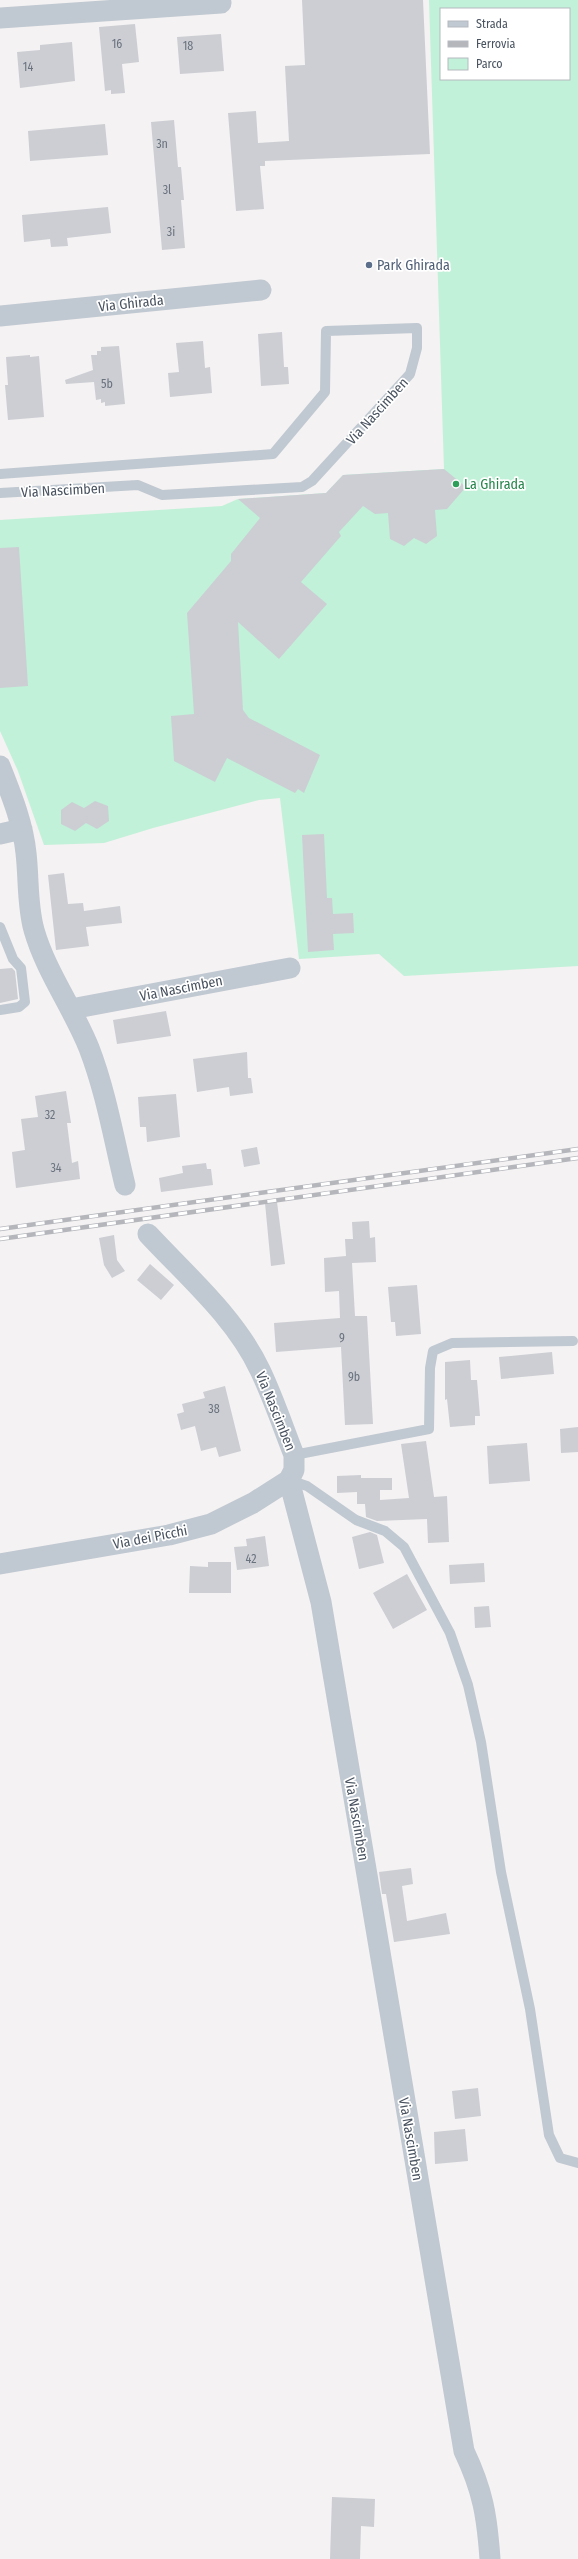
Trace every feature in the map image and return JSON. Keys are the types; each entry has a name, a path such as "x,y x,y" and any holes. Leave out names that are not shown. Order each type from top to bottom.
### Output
{"street":[{"path":"0,18 221,3"},
{"name":"Via Ghirada","path":"0,316 262,290"},
{"path":"0,766 13,797 22,829 26,851 28,896 35,932 52,974 71,1008 97,1072 125,1185"},
{"path":"0,834 22,829"},
{"name":"Via Nascimben","path":"71,1008 290,968"},
{"name":"Via Nascimben","path":"148,1234 214,1303 238,1334 260,1369 294,1455 294,1470 289,1480 321,1602 464,2451 479,2483 487,2516 490,2559"},
{"name":"Via dei Picchi","path":"0,1564 169,1535 211,1524 253,1503 289,1480"}],"lane":[{"name":"Via Nascimben","path":"0,474 274,454 325,392 326,331 417,328 417,348 410,374 312,481 302,487 162,495 138,485 0,493"},
{"path":"0,927 13,959 21,968 24,1002 19,1007 0,1010"},
{"path":"294,1455 429,1429 430,1368 433,1351 452,1343 573,1341"},
{"path":"289,1480 307,1486 356,1520 385,1531 404,1547 450,1633 468,1685 481,1742 501,1872 530,2009 549,2135 560,2158 578,2163"}],"green space":[{"name":"La Ghirada","path":"429,0 578,0 578,966 404,976 379,954 299,959 280,798 259,800 153,828 104,843 44,845 18,771 0,731 0,520 222,506 238,499 326,493 343,475 444,469"}],"building":[{"path":"302,0 423,0 430,154 265,161 265,166 260,166 264,209 236,211 228,113 256,111 258,143 289,141 285,66 305,65"},
{"path":"135,24 139,62 122,64 125,93 111,94 111,90 105,91 99,27"},
{"path":"221,34 224,71 180,74 177,37"},
{"path":"72,42 75,81 20,88 17,52 40,50 40,45"},
{"path":"174,120 178,167 181,167 184,200 181,200 185,248 162,250 151,122"},
{"path":"105,124 108,155 30,161 28,131"},
{"path":"108,207 111,233 67,238 68,246 51,247 50,239 24,242 22,215"},
{"path":"282,332 284,367 288,367 289,384 261,386 258,334"},
{"path":"203,341 205,368 210,367 212,393 170,397 168,373 179,372 176,343"},
{"path":"119,346 125,404 105,406 105,402 101,403 101,399 96,400 94,382 66,384 65,380 93,370 91,355 97,355 97,351 101,351 101,347"},
{"path":"30,355 30,357 39,356 44,417 8,420 5,385 8,385 6,357"},
{"path":"444,469 466,487 447,509 435,510 437,536 426,544 414,538 404,546 390,539 388,513 375,514 363,506 339,532 341,536 301,582 327,604 279,659 238,622 243,710 249,718 320,755 304,793 298,789 295,793 227,758 215,782 174,761 171,716 194,714 187,613 231,561 231,554 260,518 238,499 326,493 343,475"},
{"path":"19,547 28,686 0,688 0,548"},
{"path":"95,801 108,806 109,821 97,829 86,823 75,831 61,824 61,810 72,802 84,808"},
{"path":"324,834 327,898 332,898 333,914 353,913 354,933 333,934 334,950 308,952 302,835"},
{"path":"64,873 68,904 83,903 84,911 120,906 122,923 86,927 89,946 56,950 48,875"},
{"path":"12,968 15,971 18,999 0,1003 0,969"},
{"path":"166,1011 171,1036 117,1044 113,1020"},
{"path":"247,1052 248,1078 251,1078 253,1093 230,1096 229,1087 197,1092 193,1059"},
{"path":"66,1091 71,1123 67,1123 72,1163 78,1161 80,1179 16,1188 12,1152 25,1150 21,1119 38,1117 35,1096"},
{"path":"176,1094 180,1137 147,1142 146,1127 140,1127 138,1097"},
{"path":"257,1147 260,1164 244,1167 241,1150"},
{"path":"206,1163 207,1169 211,1169 213,1185 161,1192 159,1178 183,1173 182,1166"},
{"path":"277,1202 285,1264 271,1266 265,1203"},
{"path":"369,1221 370,1238 375,1237 376,1262 352,1263 355,1316 367,1316 373,1424 345,1425 341,1347 276,1352 274,1323 340,1318 339,1291 325,1292 324,1258 346,1256 345,1239 353,1239 352,1222"},
{"path":"114,1235 117,1260 125,1271 112,1278 104,1265 99,1238"},
{"path":"150,1264 174,1285 161,1300 137,1280"},
{"path":"417,1285 421,1334 396,1336 395,1322 391,1322 388,1287"},
{"path":"552,1352 554,1374 501,1379 499,1357"},
{"path":"470,1360 471,1380 477,1380 480,1416 475,1416 475,1425 450,1427 447,1399 445,1400 445,1362"},
{"path":"225,1386 241,1451 219,1457 216,1447 201,1451 195,1426 181,1430 177,1414 184,1412 182,1404 205,1398 203,1392"},
{"path":"578,1427 578,1452 561,1453 560,1429"},
{"path":"426,1441 434,1497 447,1496 449,1542 428,1543 427,1519 377,1521 366,1517 365,1504 357,1504 357,1492 337,1493 337,1476 361,1475 361,1478 392,1478 392,1490 380,1490 380,1500 409,1498 401,1444"},
{"path":"527,1443 530,1481 489,1484 487,1446"},
{"path":"370,1532 377,1535 384,1563 359,1569 352,1537"},
{"path":"265,1536 269,1566 237,1570 234,1547 247,1546 246,1539"},
{"path":"208,1562 231,1562 231,1593 189,1593 190,1566 208,1567"},
{"path":"484,1563 485,1582 450,1584 449,1565"},
{"path":"407,1574 427,1610 393,1629 373,1593"},
{"path":"489,1606 491,1627 475,1628 474,1607"},
{"path":"411,1868 413,1884 402,1886 407,1921 446,1913 450,1934 394,1942 386,1894 382,1894 379,1872"},
{"path":"478,2088 481,2116 455,2119 452,2091"},
{"path":"465,2129 468,2161 435,2164 434,2132"},
{"path":"332,2497 375,2499 374,2527 361,2526 360,2559 330,2559"}],"railway":[{"path":"0,1229 578,1149"},
{"path":"0,1239 578,1158"}],"place":[{"name":"Park Ghirada","path":"369,265"},
{"name":"La Ghirada","path":"456,484"}]}
